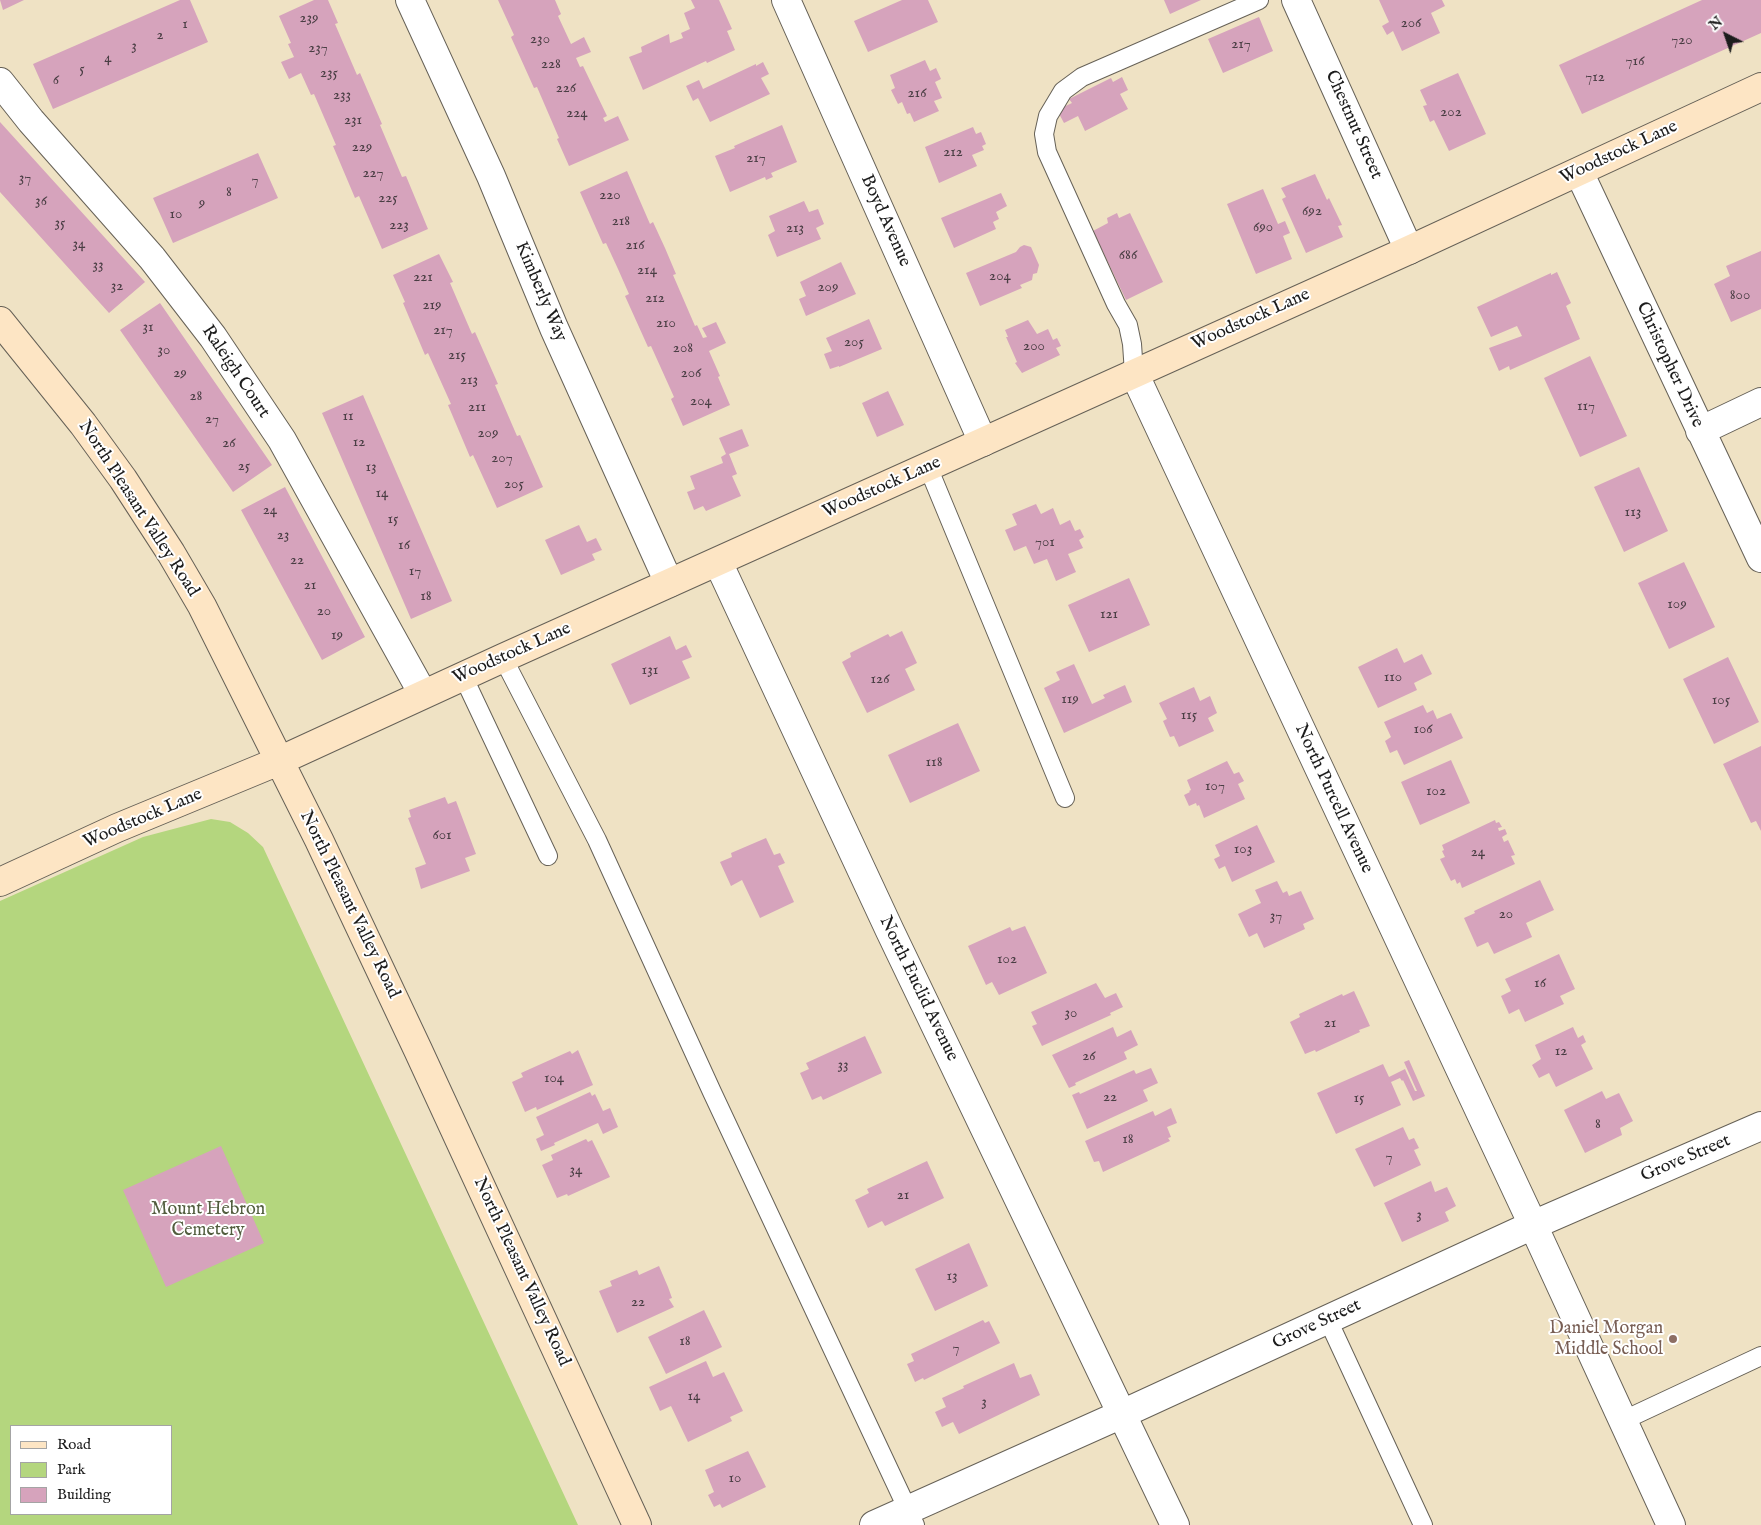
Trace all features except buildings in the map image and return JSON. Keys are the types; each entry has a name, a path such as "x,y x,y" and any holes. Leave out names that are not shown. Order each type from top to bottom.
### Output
{"street":[{"name":"Kimberly Way","path":"410,0 491,176 554,328 669,583"},
{"name":"Boyd Avenue","path":"786,0 984,442"},
{"name":"Chestnut Street","path":"1296,0 1409,250"},
{"name":"Raleigh Court","path":"0,82 30,121 152,258 213,337 282,440 423,694"},
{"name":"Woodstock Lane","path":"0,882 117,828 279,761 502,658 1409,250 1761,87"},
{"name":"Christopher Drive","path":"1579,172 1761,558"},
{"name":"North Pleasant Valley Road","path":"0,321 83,424 123,479 171,553 202,606 319,840 637,1525"},
{"name":"North Purcell Avenue","path":"1134,373 1533,1225 1671,1525"},
{"path":"1700,431 1761,402"},
{"name":"North Euclid Avenue","path":"718,562 890,931 1175,1525"},
{"name":"Grove Street","path":"874,1525 912,1517 1122,1414 1533,1225 1761,1126"}],"lane":[{"path":"1134,373 1132,344 1128,325 1116,304 1047,152 1044,134 1048,116 1063,92 1082,77 1259,0"},
{"path":"928,467 1065,798"},
{"path":"502,658 597,840 712,1092 912,1517"},
{"path":"463,676 548,856"},
{"path":"1328,1320 1423,1525"},
{"path":"1622,1421 1761,1356"}],"green space":[{"name":"Mount Hebron Cemetery","path":"211,819 230,822 248,833 263,847 578,1525 0,1525 0,901 143,837"}],"place":[{"name":"Daniel Morgan Middle School","path":"1673,1339"}]}
